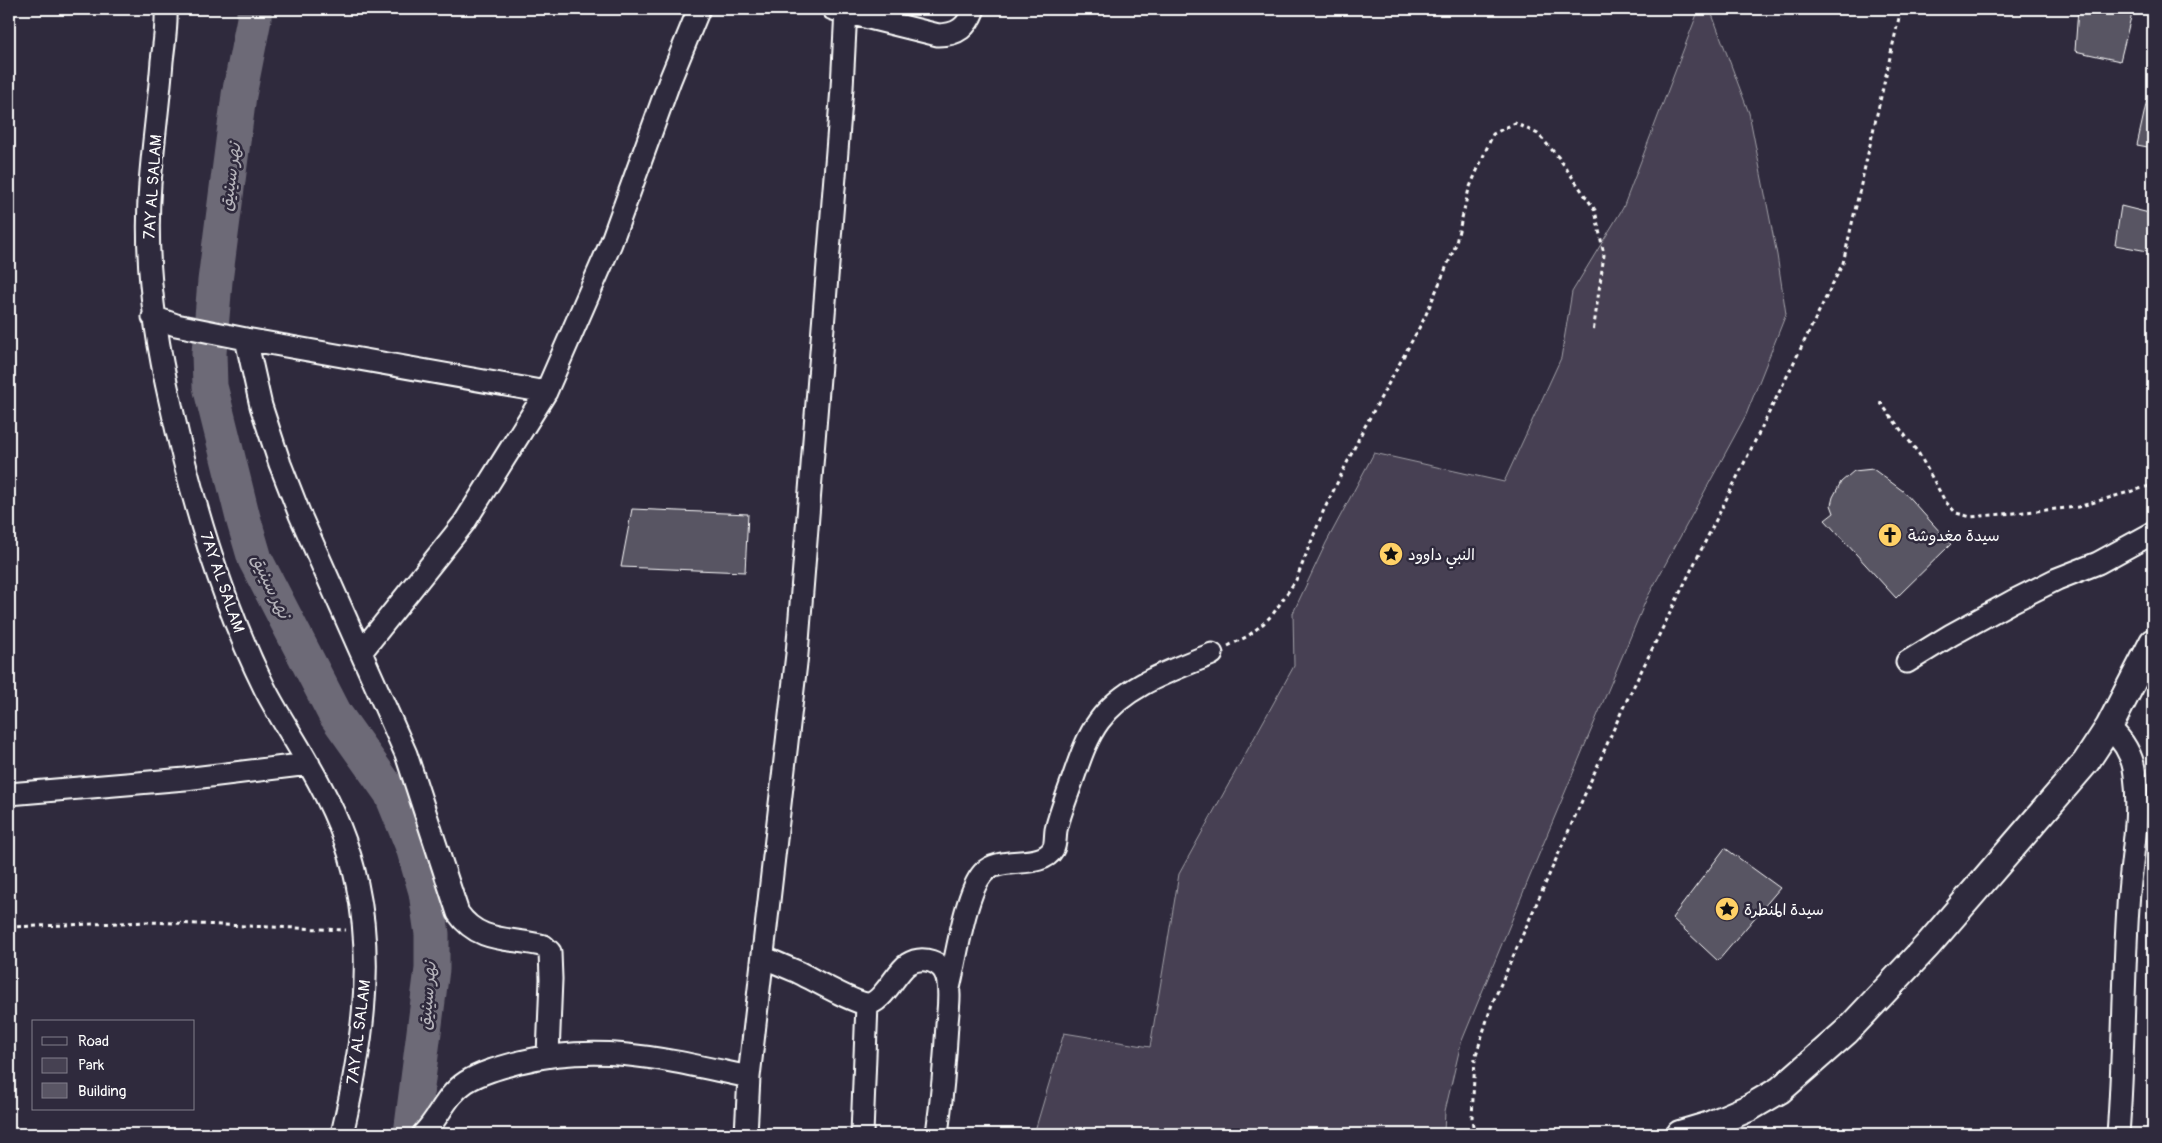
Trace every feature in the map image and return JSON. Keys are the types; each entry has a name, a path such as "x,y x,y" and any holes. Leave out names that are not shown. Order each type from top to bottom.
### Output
{"main road":[{"path":"1680,1134 1707,1126 1749,1108 1780,1090 1846,1032 1928,945 2086,762 2108,726 2153,642"}],"street":[{"name":"7AY AL SALAM","path":"166,9 150,184 148,255 153,318 170,405 190,484 217,569 242,638 265,689 309,764 345,842 357,884 366,946 365,1000 356,1069 343,1134"},
{"path":"362,652 464,523 546,392 611,243 670,80 699,9"},
{"path":"746,1134 749,1077 797,654 841,10 925,33 950,35 962,28 970,19 974,9"},
{"path":"153,318 176,325 237,337 546,392"},
{"path":"237,337 280,464 300,514 406,754 458,913 472,930 484,935 544,946 550,952 552,979 548,1055"},
{"path":"1907,662 1951,635 2013,602 2058,579 2098,563 2153,533"},
{"path":"938,1134 944,1083 949,988 968,910 979,879 984,871 993,866 1039,859 1054,848 1056,830 1070,788 1086,745 1099,721 1126,695 1151,680 1212,654"},
{"path":"2108,726 2122,740 2128,752 2133,766 2136,786 2128,907 2122,1091 2118,1134"},
{"path":"9,794 175,780 309,764"},
{"path":"763,957 841,994 868,1004 882,994 907,964 915,960 930,961 943,968 949,988"},
{"path":"862,1134 868,1004"},
{"path":"422,1134 454,1092 467,1082 484,1073 548,1055 588,1052 651,1057 749,1077"}],"path":[{"path":"1474,1134 1472,1118 1475,1058 1492,1004 1623,708 1843,263 1901,9"},
{"path":"1212,654 1248,636 1264,623 1278,607 1296,580 1323,512 1363,430 1424,319 1455,247 1469,189 1493,134 1514,123 1538,134 1559,158 1595,210 1604,255 1593,333"},
{"path":"1880,402 1919,454 1945,501 1956,513 1971,517 2078,507 2153,485"},
{"path":"9,928 148,922 364,931"}],"green space":[{"path":"1699,9 1710,9 1749,113 1777,255 1786,314 1746,415 1646,600 1542,847 1461,1043 1445,1111 1444,1134 1034,1134 1064,1033 1150,1047 1179,874 1294,666 1293,613 1326,543 1374,453 1504,482 1561,358 1572,292 1623,208"}],"building":[{"path":"2078,9 2133,9 2120,61 2075,51"},
{"path":"2147,100 2153,101 2153,148 2137,145"},
{"path":"2121,206 2153,214 2153,252 2115,245"},
{"name":"سيدة مغدوشة","path":"1873,469 1903,491 1951,544 1896,598 1825,520 1834,513 1831,505 1841,482 1854,471"},
{"path":"632,509 748,514 745,572 621,567"},
{"path":"1725,848 1780,888 1718,961 1672,918"}],"waterway":[{"name":"نهر سينيق","path":"254,9 254,19 239,95 215,281 209,353 210,386 255,559 335,714 391,793 413,847 426,892 432,934 432,969 411,1134"}],"place":[{"name":"سيدة مغدوشة","path":"1890,535"},
{"name":"النبي داوود","path":"1391,554"},
{"name":"سيدة المنطرة","path":"1727,909"}]}
